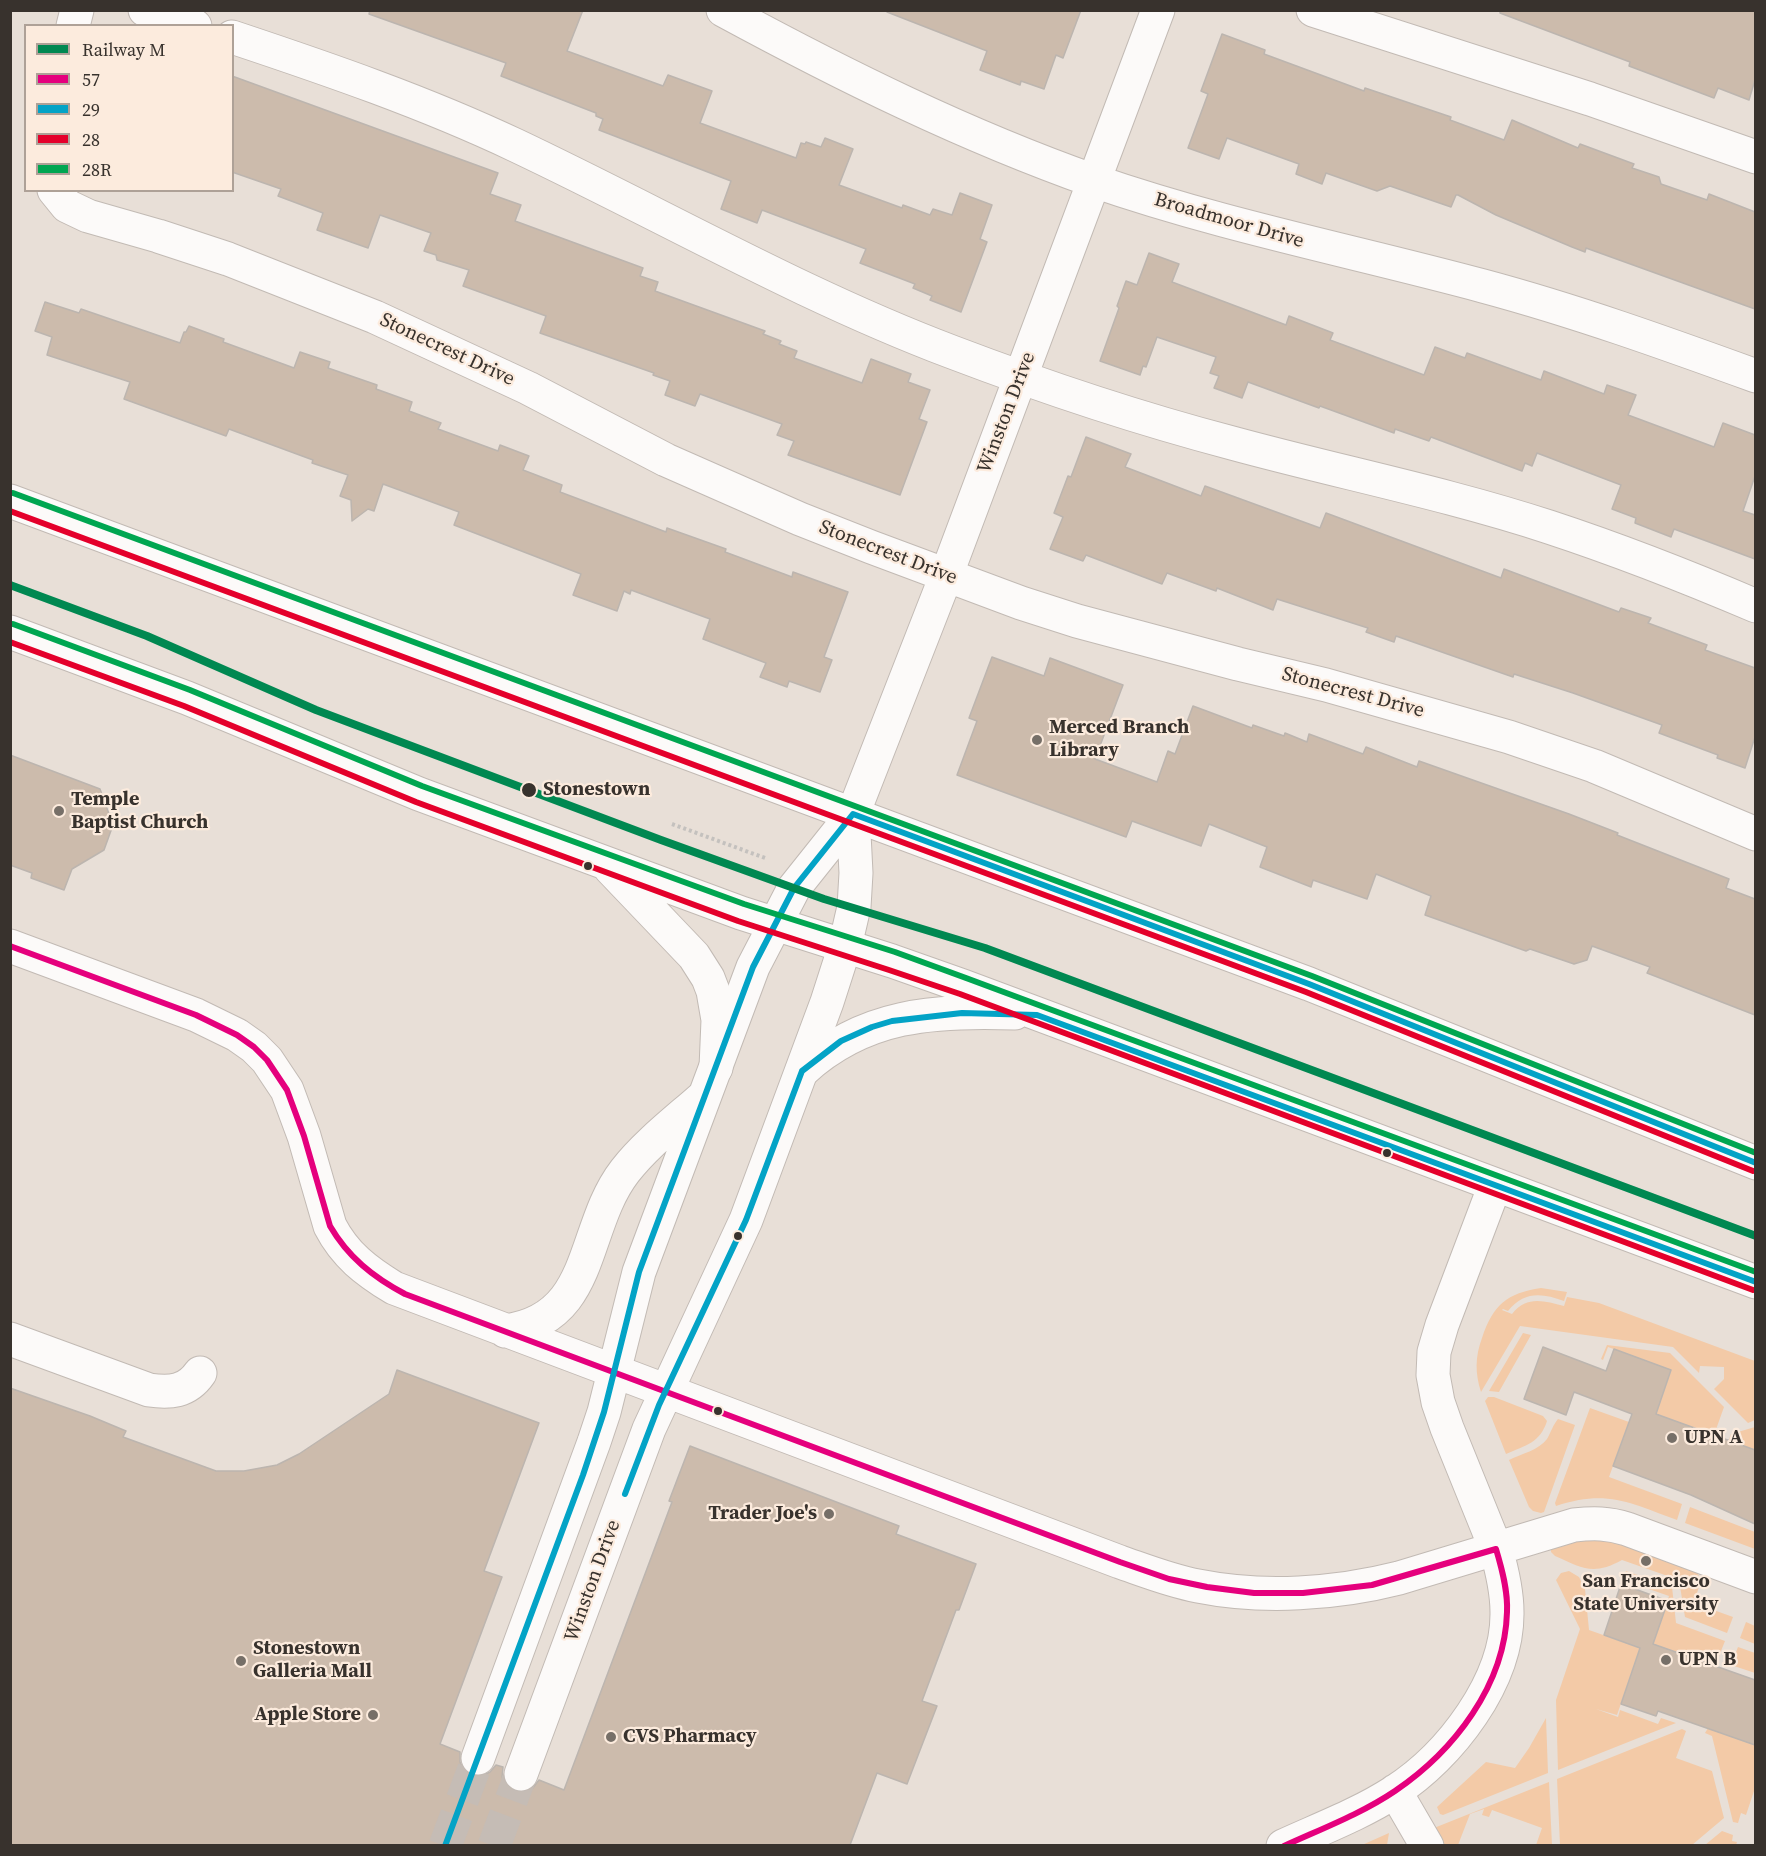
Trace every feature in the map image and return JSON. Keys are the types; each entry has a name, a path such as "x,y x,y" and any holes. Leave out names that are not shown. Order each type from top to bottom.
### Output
{"main road":[{"path":"145,10 189,24"},
{"name":"Broadmoor Drive","path":"723,10 851,78 942,121 1094,181 1273,234 1482,285 1636,333 1755,376"},
{"name":"Winston Drive","path":"478,1758 587,1464 604,1412 637,1281 753,967 794,888 853,814 946,576 1158,10"},
{"path":"1313,10 1653,120 1755,157"},
{"path":"234,38 369,84 450,116 581,177 834,303 886,326 1020,377 1167,425 1414,489 1549,527 1682,575 1755,606"},
{"name":"Stonecrest Drive","path":"56,192 67,206 88,216 228,259 375,317 500,374 646,450 704,477 800,519 946,576 1066,617 1146,641 1326,684 1509,737 1594,766 1755,834"},
{"path":"10,501 1309,984 1755,1163"},
{"path":"10,632 187,698 419,794 775,925 933,975 1755,1282"},
{"name":"Winston Drive","path":"521,1774 649,1429 746,1220 802,1071 845,946 853,915 856,891 853,814"},
{"path":"505,1331 536,1323 563,1304 575,1285 604,1209 624,1172 711,1081 718,1020 708,978 694,956 605,862"},
{"path":"10,946 195,1015 237,1035 254,1047 267,1060 287,1090 304,1136 330,1226 345,1251 365,1270 394,1288 1129,1565 1201,1587 1295,1593 1347,1589 1399,1578 1574,1525 1592,1523 1610,1524 1755,1577"},
{"path":"802,1071 841,1041 892,1021 962,1013 1037,1015"},
{"path":"1283,1845 1357,1813 1395,1791 1433,1762 1460,1732 1474,1711 1492,1677 1502,1648 1507,1612 1505,1584 1496,1549 1438,1402 1433,1375 1434,1352 1439,1335 1495,1185"},
{"path":"10,1339 137,1387 161,1392 181,1389 195,1380 200,1373"},
{"path":"1395,1791 1427,1845"}],"path":[{"path":"672,824 765,858"}],"shaded area":[{"path":"1541,1288 1567,1292 1564,1301 1541,1295 1527,1297 1514,1304 1508,1311 1502,1310 1512,1314 1524,1304 1536,1301 1564,1306 1567,1297 1599,1303 1755,1361 1755,1420 1748,1423 1714,1389 1724,1379 1724,1367 1700,1366 1699,1373 1673,1347 1520,1326 1481,1392 1477,1358 1491,1317 1510,1297"},
{"path":"1523,1333 1531,1335 1499,1392 1489,1391"},
{"path":"1607,1345 1670,1353 1724,1407 1714,1435 1656,1414 1671,1370 1608,1347 1603,1360 1601,1359"},
{"path":"1488,1397 1494,1397 1543,1416 1547,1421 1544,1428 1536,1439 1506,1454 1485,1401"},
{"path":"1590,1408 1629,1422 1609,1477 1682,1504 1677,1520 1632,1504 1604,1498 1574,1501 1556,1506 1555,1503"},
{"path":"1558,1419 1575,1425 1544,1512 1541,1513 1529,1507 1509,1460 1544,1443"},
{"path":"1755,1427 1755,1450 1729,1440 1731,1434"},
{"path":"1690,1507 1755,1532 1755,1549 1685,1523"},
{"path":"1594,1534 1695,1569 1701,1580 1694,1603 1733,1617 1727,1633 1685,1617 1679,1580 1622,1560 1603,1568 1580,1567 1551,1552 1551,1548"},
{"path":"1569,1571 1579,1577 1585,1589 1589,1630 1640,1648 1617,1715 1596,1709 1618,1717 1620,1710 1658,1724 1661,1718 1676,1723 1558,1770 1556,1700 1580,1629 1556,1580 1561,1573"},
{"path":"1626,1571 1672,1587 1676,1623 1725,1641 1715,1666 1653,1644 1669,1596 1623,1580"},
{"path":"1746,1622 1755,1626 1755,1644 1740,1638"},
{"path":"1738,1647 1755,1653 1755,1673 1731,1665"},
{"path":"1546,1718 1548,1773 1443,1815 1440,1814 1437,1807 1486,1762 1515,1768"},
{"path":"1708,1728 1755,1745 1755,1788 1746,1815 1741,1813 1738,1823 1733,1822 1712,1736 1705,1733"},
{"path":"1682,1729 1686,1731 1676,1758 1712,1771 1724,1818 1692,1845 1560,1845 1557,1779"},
{"path":"1549,1782 1552,1845 1536,1845 1542,1828 1492,1810 1489,1817 1482,1815 1484,1809 1470,1814 1458,1845 1445,1845 1434,1828"},
{"path":"1722,1831 1733,1835 1732,1841 1737,1842 1736,1845 1705,1845"},
{"path":"1389,1833 1387,1845 1362,1845"}],"building":[{"path":"370,10 583,10 567,51 663,86 668,75 712,91 700,123 796,158 801,143 806,142 821,147 825,138 853,149 839,185 902,208 903,205 930,215 933,209 952,215 960,193 992,205 980,239 987,242 961,312 930,300 932,296 913,288 915,284 860,263 866,249 762,210 757,223 721,209 731,181 599,130 603,119 596,116 596,113 501,76 506,63 369,14"},
{"path":"888,10 1081,10 1063,58 1056,55 1044,89 1021,81 1020,85 980,70 987,51 887,12"},
{"path":"1500,10 1755,10 1755,80 1749,100 1718,88 1714,98 1629,66 1630,62 1500,13"},
{"path":"1222,34 1265,50 1264,54 1364,91 1365,88 1451,117 1450,120 1504,140 1512,120 1578,148 1580,144 1634,164 1632,168 1659,177 1661,184 1707,200 1709,194 1755,212 1755,309 1586,248 1585,252 1496,215 1458,195 1451,207 1390,186 1377,191 1326,173 1322,184 1296,174 1299,164 1227,138 1219,159 1188,148 1208,94 1201,91"},
{"path":"234,77 498,173 490,194 521,205 515,221 643,268 640,276 658,282 655,291 765,331 763,334 797,351 794,358 862,383 871,359 911,374 908,382 930,390 919,419 927,422 900,495 788,455 794,441 777,435 782,424 700,394 695,406 665,395 670,381 653,375 654,373 540,333 546,316 463,286 469,270 437,260 436,255 424,251 431,233 380,215 368,248 317,230 323,213 278,196 281,189 234,173"},
{"path":"1149,253 1179,264 1172,282 1286,325 1289,316 1333,333 1330,340 1424,375 1435,347 1465,358 1467,353 1541,380 1544,371 1604,394 1607,385 1636,395 1628,415 1714,447 1723,423 1755,435 1755,476 1743,511 1755,515 1755,559 1674,529 1671,537 1635,523 1636,518 1612,509 1621,485 1537,453 1532,466 1525,463 1522,471 1431,437 1429,441 1395,429 1394,433 1248,382 1242,398 1214,388 1219,376 1210,373 1216,357 1157,337 1146,367 1143,366 1140,375 1100,361 1126,281 1137,285"},
{"path":"45,302 79,313 81,309 180,343 189,326 224,339 223,342 294,368 300,352 330,362 328,368 377,385 376,389 412,402 409,411 441,423 438,429 498,451 500,445 529,456 523,470 562,485 560,492 666,532 667,528 726,549 725,552 792,577 793,572 848,592 824,657 832,660 820,692 789,681 787,687 760,677 766,663 703,639 710,619 631,590 630,594 624,591 617,611 573,595 581,574 454,525 459,512 383,484 374,511 368,509 352,521 351,500 340,496 348,475 229,429 226,436 124,399 130,382 47,355 52,337 35,331"},
{"path":"1086,437 1131,454 1125,467 1201,496 1205,486 1320,528 1326,513 1501,578 1504,569 1619,612 1621,608 1651,618 1648,623 1707,645 1705,650 1755,668 1755,737 1745,768 1717,758 1718,755 1659,733 1662,725 1573,693 1514,674 1513,677 1396,636 1394,642 1366,632 1368,628 1277,599 1273,610 1217,588 1216,591 1167,573 1162,584 1086,555 1083,561 1050,549 1063,517 1054,513"},
{"path":"992,657 1044,676 1050,658 1123,685 1095,759 1157,782 1168,751 1175,754 1193,706 1252,728 1253,725 1284,736 1285,733 1307,742 1309,734 1363,754 1366,747 1417,767 1419,761 1569,814 1729,879 1726,888 1755,899 1755,1015 1647,973 1650,967 1592,946 1587,960 1574,964 1530,949 1526,951 1425,915 1431,896 1376,874 1367,899 1313,880 1311,887 1260,867 1267,847 1209,824 1201,846 1132,821 1126,837 957,775 977,721 969,718"},
{"name":"Temple Baptist Church","path":"10,755 100,789 113,825 104,850 72,869 64,890 31,878 32,873 10,865"},
{"name":"UPN A","path":"1543,1347 1606,1371 1614,1349 1671,1370 1656,1414 1755,1450 1755,1524 1691,1495 1613,1466 1632,1414 1574,1392 1566,1415 1524,1399"},
{"path":"397,1370 539,1423 484,1571 502,1577 440,1744 460,1752 460,1762 464,1770 472,1776 482,1776 496,1765 503,1767 502,1777 506,1785 515,1792 532,1789 539,1780 564,1790 672,1502 669,1501 690,1446 899,1526 896,1534 976,1564 922,1701 937,1706 907,1784 877,1773 850,1845 10,1845 10,1388 90,1416 126,1431 123,1437 216,1471 244,1471 277,1465 299,1454 389,1394"},
{"name":"UPN B","path":"1621,1584 1668,1601 1653,1644 1755,1680 1755,1745 1658,1711 1656,1716 1621,1704 1640,1648 1604,1635"}],"tunnel":[{"path":"445,1846 478,1758"},
{"path":"494,1846 521,1774"}],"rail line":[{"name":"M","path":"10,585 147,636 316,710 661,840 824,899 985,948 1756,1236"}],"transit line":[{"name":"28R","path":"13,493 1312,976 1756,1153"},
{"name":"28","path":"10,511 1306,992 1753,1171"},
{"name":"28R","path":"13,624 190,690 422,786 744,904 895,952 1756,1272"},
{"name":"28","path":"10,642 184,706 416,802 738,921 960,994 1753,1290"},
{"name":"29","path":"445,1846 583,1475 604,1412 639,1272 753,967 794,888 853,814 1309,984 1756,1163"},
{"name":"57","path":"10,946 196,1015 237,1035 254,1047 267,1060 287,1090 304,1136 330,1226 353,1257 382,1281 405,1294 1169,1579 1254,1593 1303,1593 1372,1585 1496,1549"},
{"name":"29","path":"625,1494 659,1405 746,1220 802,1071 841,1041 892,1021 962,1013 1037,1015 1756,1282"},
{"name":"57","path":"1284,1846 1355,1814 1395,1791 1437,1756 1472,1714 1497,1665 1504,1639 1507,1596 1496,1549"}],"place":[{"name":"Merced Branch Library","path":"1037,740"},
{"name":"Stonestown","path":"529,790"},
{"name":"Temple Baptist Church","path":"59,811"},
{"name":"UPN A","path":"1672,1438"},
{"name":"Trader Joe's","path":"829,1514"},
{"name":"San Francisco State University","path":"1646,1561"},
{"name":"UPN B","path":"1666,1660"},
{"name":"Stonestown Galleria Mall","path":"241,1661"},
{"name":"Apple Store","path":"373,1715"},
{"name":"CVS Pharmacy","path":"611,1737"}]}
